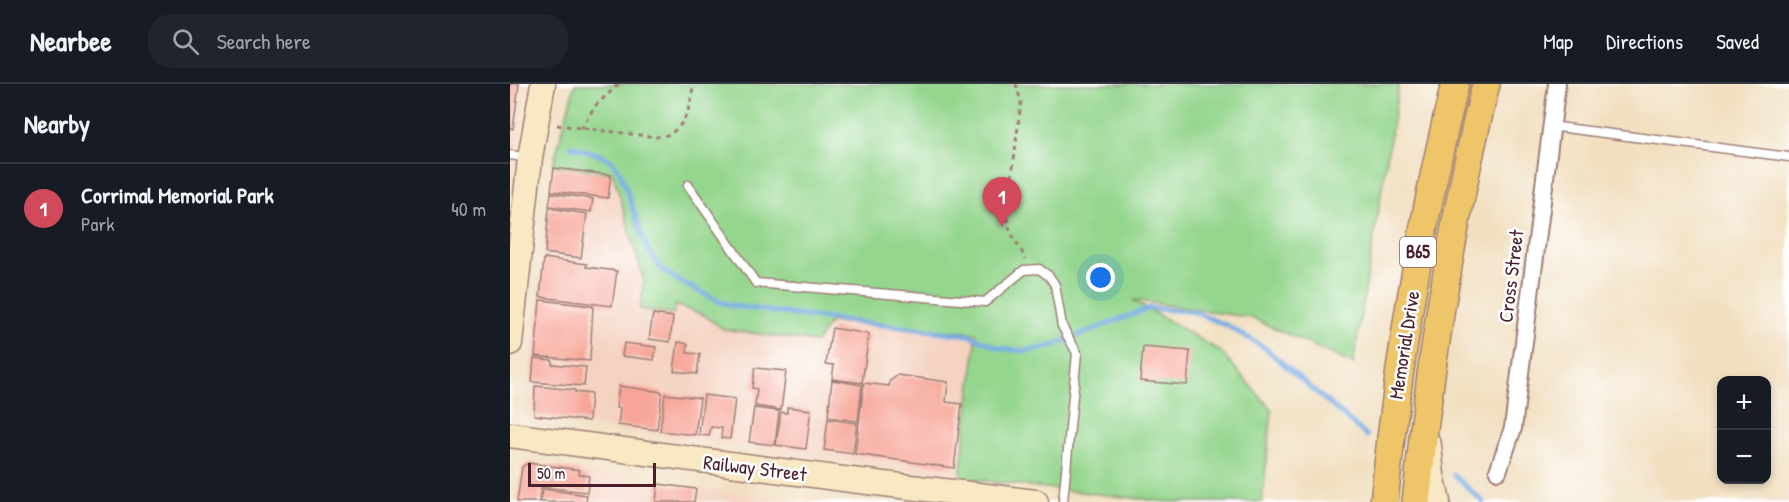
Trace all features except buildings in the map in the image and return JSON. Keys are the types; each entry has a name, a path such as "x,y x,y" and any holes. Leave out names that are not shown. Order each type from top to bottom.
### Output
{"main road":[{"path":"510,343 520,156 543,84"},
{"name":"Memorial Drive","path":"1384,502 1392,423 1416,267 1440,143 1455,84"},
{"name":"Memorial Drive","path":"1416,502 1426,401 1454,228 1471,143 1486,84"},
{"path":"1426,401 1432,475 1438,502"},
{"name":"Railway Street","path":"510,435 1036,502"}],"street":[{"name":"Cross Street","path":"1498,471 1513,428 1557,84"}],"lane":[{"path":"1551,126 1789,157"},
{"path":"688,185 756,284 985,302 1024,270 1039,269 1049,276 1055,285 1062,326 1077,353 1063,502"}],"path":[{"path":"581,129 595,106 619,84"},
{"path":"556,125 656,137 671,134 681,123 689,107 693,84"},
{"path":"1016,84 1021,102 1007,215 1010,231 1033,268"}],"shaded area":[{"path":"510,84 528,84 510,192"},
{"path":"552,165 613,173 644,281 640,309 673,314 675,304 704,315 723,329 816,342 830,321 977,333 960,478 525,417"},
{"path":"524,464 800,502 518,502"}],"green space":[{"path":"575,84 1399,84 1353,364 1252,318 1133,300 1220,351 1272,410 1262,502 1167,502 960,478 977,333 830,322 816,342 723,329 704,315 675,305 674,314 640,309 644,281 613,173 553,165"}],"waterway":[{"path":"571,146 601,155 613,162 621,175 647,248 660,268 679,281 720,302 796,315 969,335 1000,348 1024,351 1046,348 1149,308 1194,312 1226,325 1265,348 1367,436"},
{"path":"1454,475 1483,502"}],"place":[{"name":"Corrimal Memorial Park","path":"1002,227"}]}
